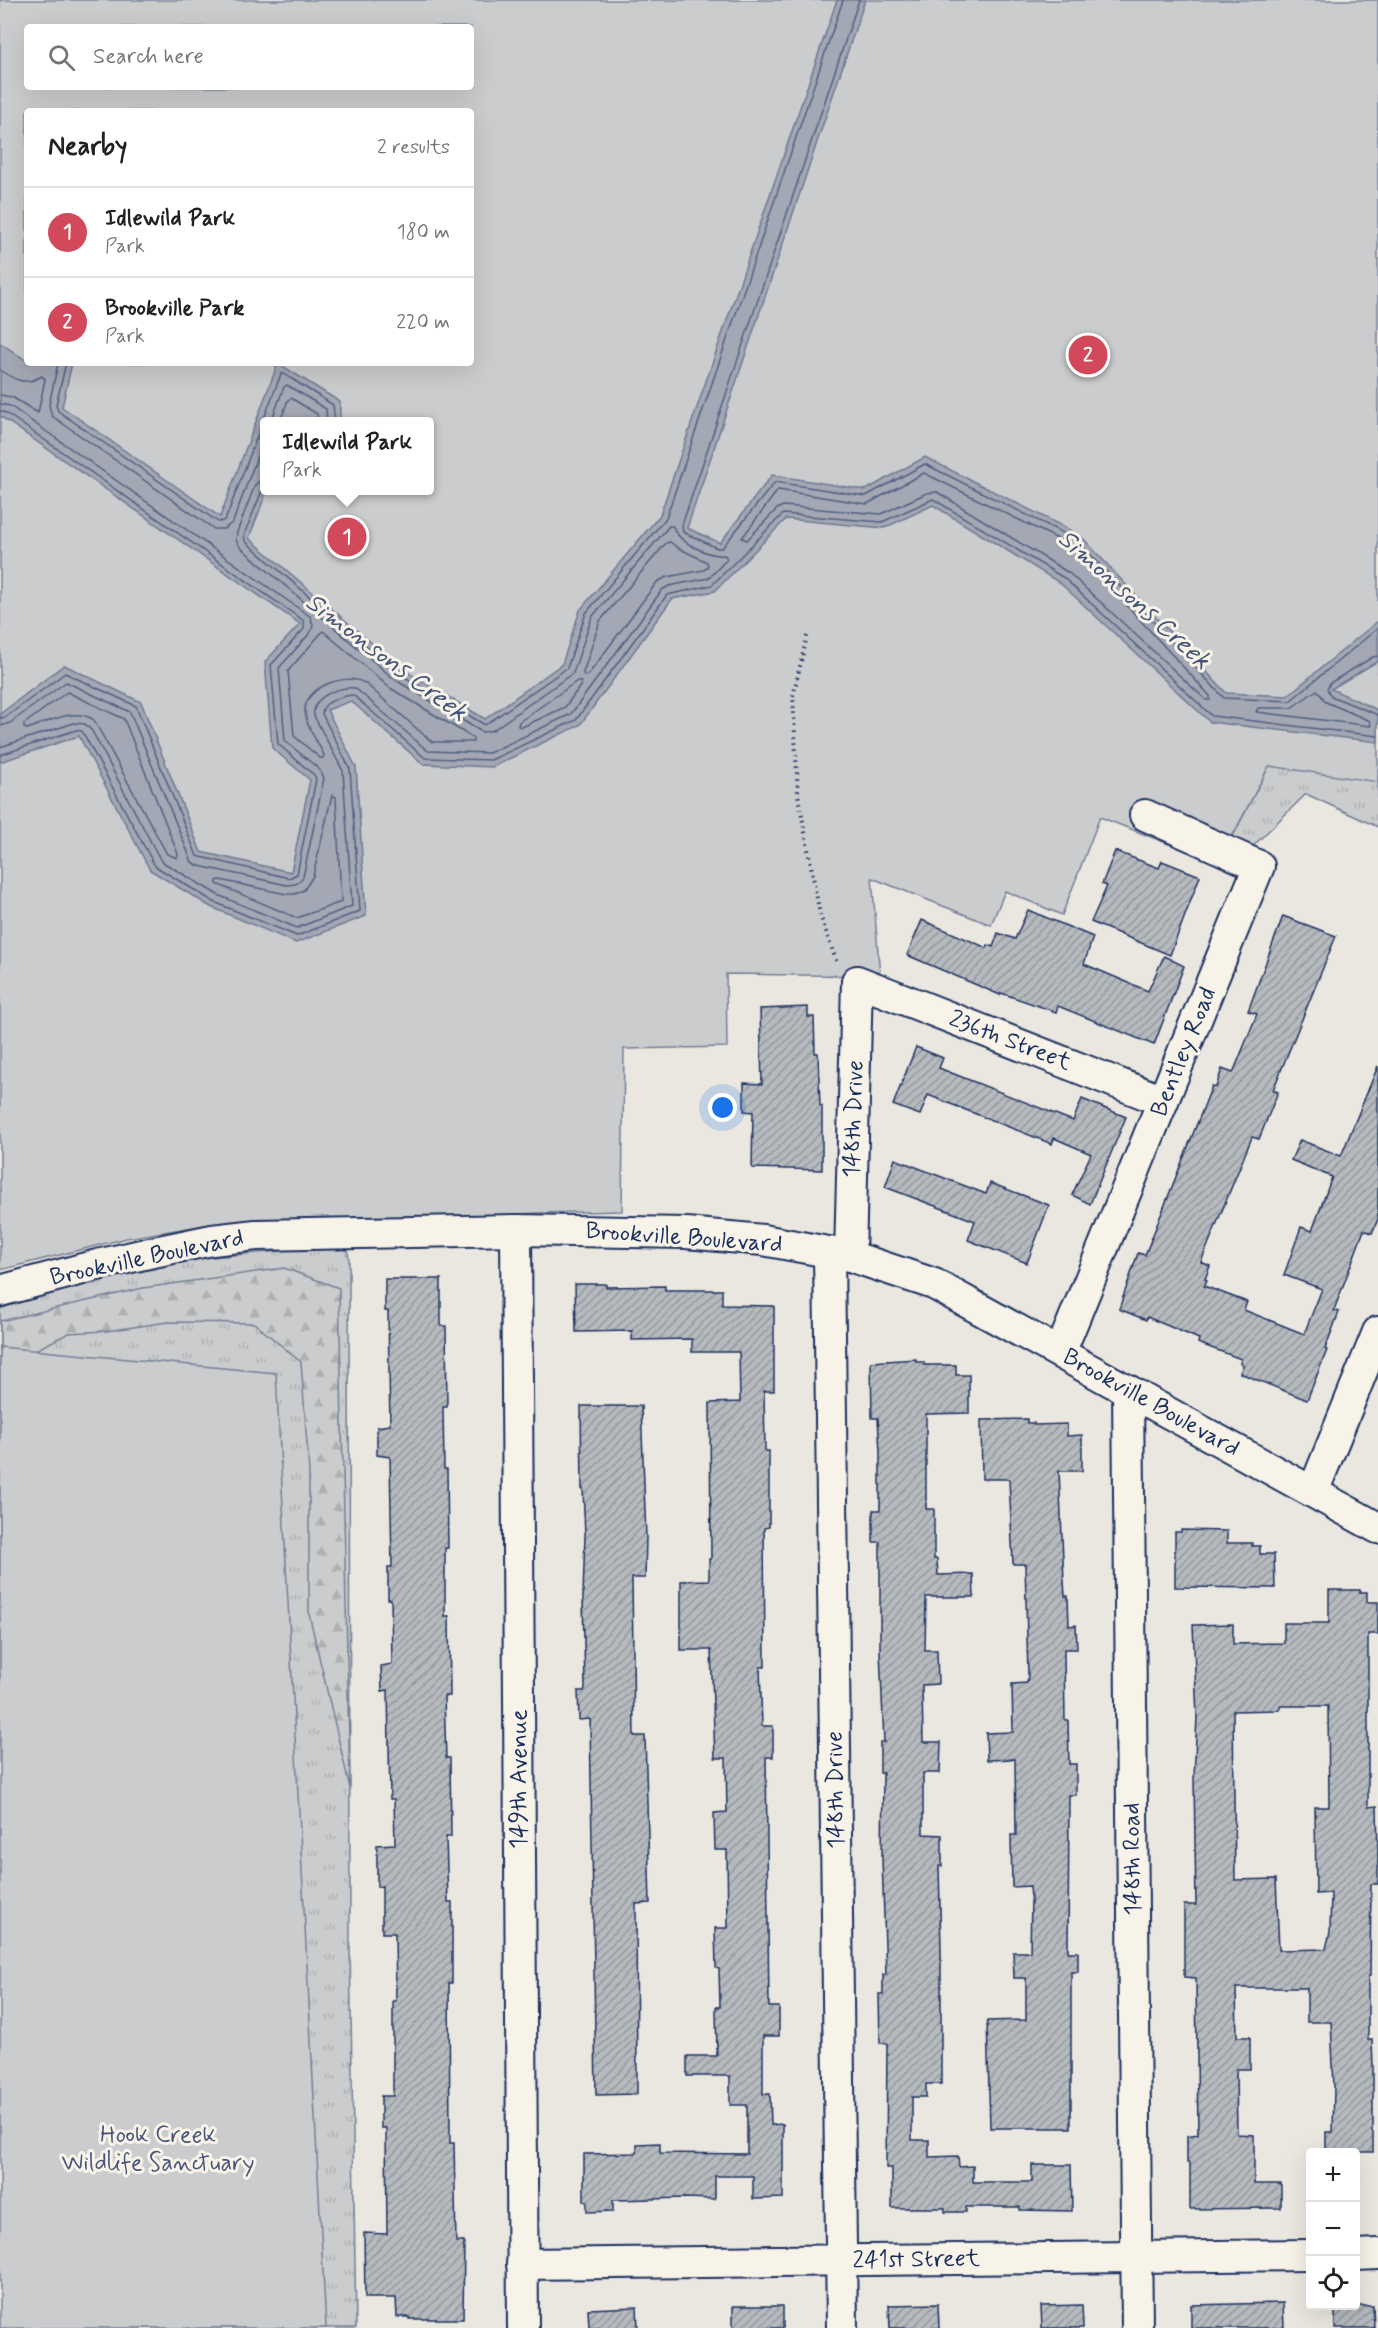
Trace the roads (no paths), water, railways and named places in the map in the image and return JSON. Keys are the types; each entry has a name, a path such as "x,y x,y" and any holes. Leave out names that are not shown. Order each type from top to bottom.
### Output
{"street":[{"name":"Bentley Road","path":"1060,1353 1259,866 1145,815"},
{"name":"236th Street","path":"857,981 1164,1101"},
{"name":"148th Drive","path":"842,2328 840,1254 857,981"},
{"name":"Brookville Boulevard","path":"0,1292 101,1264 212,1240 256,1235 516,1230 686,1233 763,1240 840,1254 934,1284 1378,1528"},
{"name":"149th Avenue","path":"516,1230 523,2328"},
{"path":"1313,1492 1378,1332"},
{"name":"148th Road","path":"1128,1390 1137,2328"},
{"path":"1360,2255 1378,2254"},
{"name":"241st Street","path":"522,2264 1306,2255"}],"water":[{"name":"Simonsons Creek","path":"837,0 865,0 687,528 720,543 772,475 866,490 925,457 1080,535 1226,693 1287,696 1378,621 1378,661 1331,689 1378,710 1378,742 1210,722 1060,583 933,505 884,528 786,519 715,591 672,599 580,725 492,767 423,764 351,701 327,710 356,767 366,916 296,943 211,907 150,870 79,736 0,762 0,714 64,665 141,702 201,852 291,872 310,780 272,748 265,662 300,624 0,416 0,343 24,359 24,366 71,366 62,407 220,517 277,366 283,366 340,402 340,417 260,417 260,495 265,495 249,538 402,669 485,719 562,664 580,610 660,515"}],"place":[{"name":"Brookville Park","path":"1088,355"},
{"name":"Idlewild Park","path":"347,537"}],"park label":[{"name":"Hook Creek Wildlife Sanctuary","path":"158,2149"}]}
